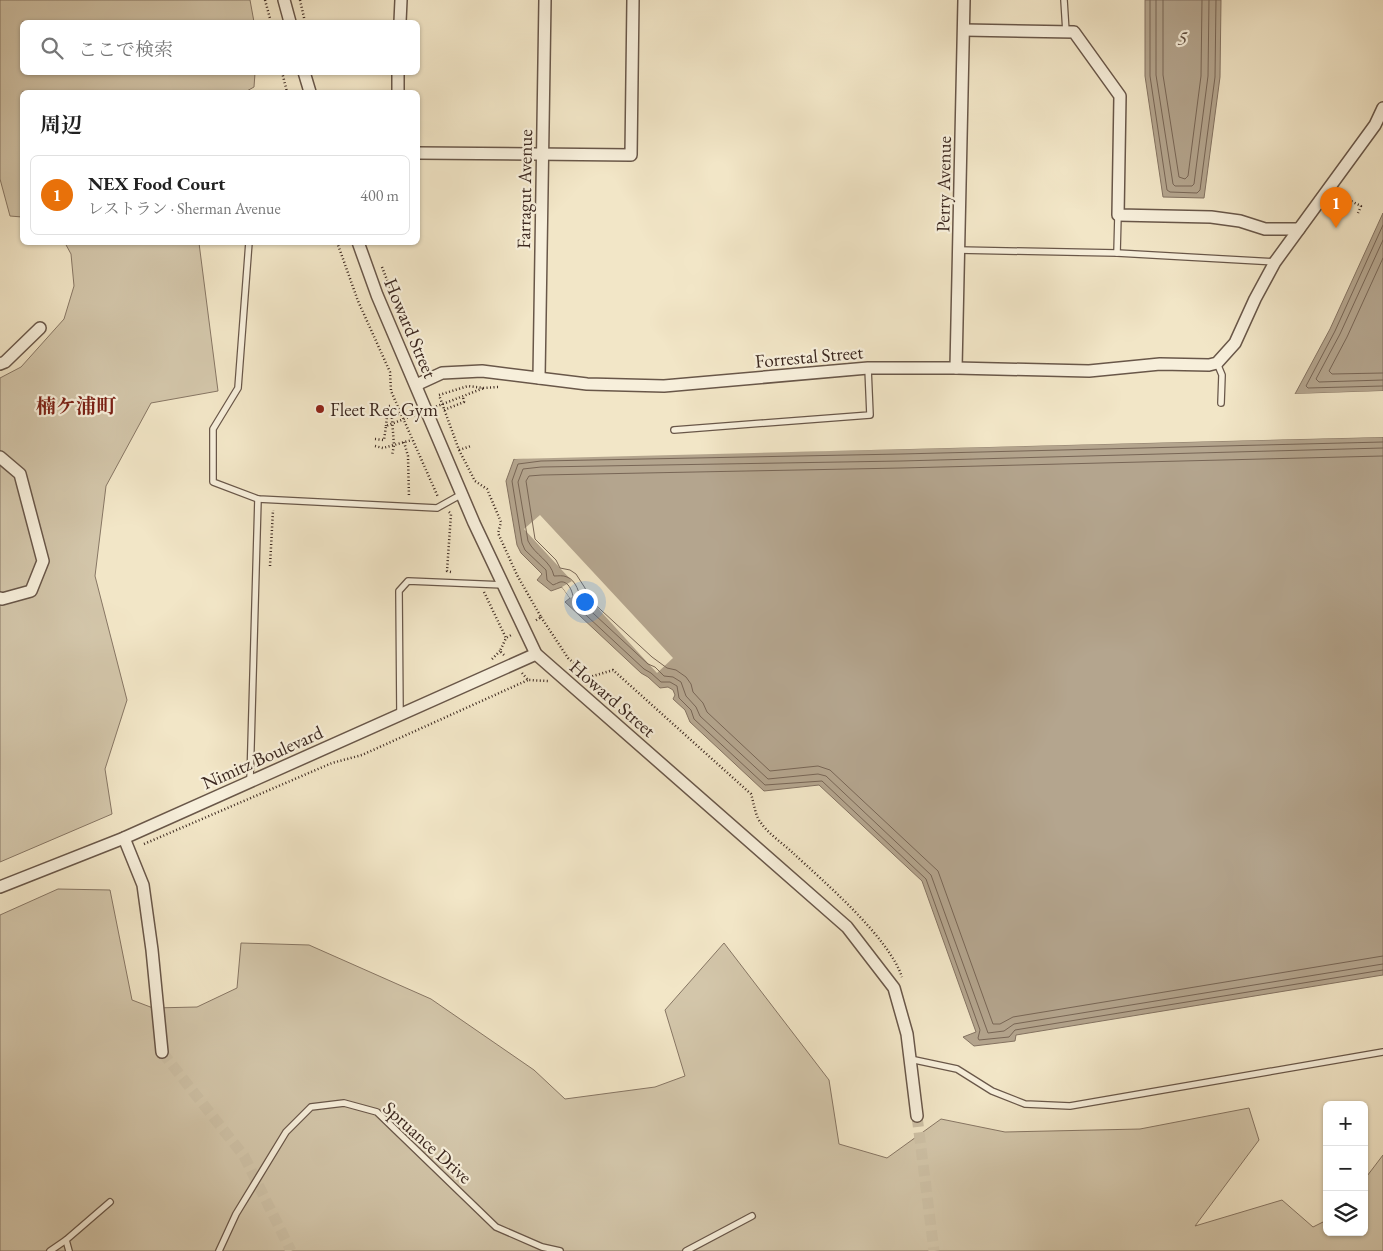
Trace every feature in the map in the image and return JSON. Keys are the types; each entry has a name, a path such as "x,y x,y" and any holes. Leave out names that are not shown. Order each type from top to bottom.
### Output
{"street":[{"path":"284,0 289,20"},
{"path":"400,20 401,0"},
{"name":"Farragut Avenue","path":"539,378 545,0"},
{"path":"420,153 631,155 634,0"},
{"name":"Perry Avenue","path":"956,368 964,0"},
{"path":"964,30 1074,32 1120,96 1118,215 1211,217 1240,221 1265,229 1299,229"},
{"path":"305,75 309,90"},
{"path":"398,75 398,90"},
{"path":"1213,364 1235,343 1255,299 1275,262 1375,125 1383,108"},
{"name":"Howard Street","path":"359,245 377,295 462,494 536,654 846,927 894,988 907,1034 917,1116"},
{"path":"0,364 5,362 40,328"},
{"name":"Forrestal Street","path":"416,385 442,373 482,371 539,378 572,387 587,384 664,386 868,368 1088,371 1160,364 1213,364"},
{"path":"0,457 20,474 43,561 31,591 0,598"},
{"name":"Nimitz Boulevard","path":"0,887 124,838 536,654"},
{"path":"124,838 142,885 152,950 162,1052"}],"lane":[{"path":"1064,0 1066,32"},
{"path":"1117,253 1118,215"},
{"path":"250,245 238,388 213,429 213,482 258,499 437,508 462,494"},
{"path":"958,250 1117,253 1275,262"},
{"path":"1213,364 1222,375 1222,403"},
{"path":"674,430 870,415 868,368"},
{"path":"250,781 258,499"},
{"path":"400,714 399,591 408,581 504,585"},
{"path":"910,1059 957,1069 992,1091 1025,1104 1070,1106 1383,1052"},
{"name":"Spruance Drive","path":"219,1251 236,1214 286,1132 312,1107 344,1103 377,1112 496,1227 542,1247 560,1251"},
{"path":"50,1251 66,1240 110,1202"},
{"path":"686,1251 752,1216"},
{"path":"66,1240 69,1251"}],"path":[{"path":"265,0 270,20"},
{"path":"300,0 305,20"},
{"path":"283,75 286,90"},
{"path":"1336,194 1361,206 1358,213"},
{"path":"338,245 358,301 390,372 391,391 439,499"},
{"path":"379,261 397,306"},
{"path":"386,426 462,397 484,388 468,386 439,395 444,410 459,450 475,481 487,489 501,522 498,533 517,574 541,617 534,622"},
{"path":"444,410 464,402 462,397"},
{"path":"375,439 384,440 388,406 391,406 394,445 392,456"},
{"path":"391,416 400,413"},
{"path":"375,446 383,448 412,440"},
{"path":"404,442 408,456 409,501"},
{"path":"459,450 471,446"},
{"path":"430,498 435,493"},
{"path":"270,566 274,506"},
{"path":"447,510 451,514 448,571"},
{"path":"441,514 451,514"},
{"path":"483,591 506,638 520,630"},
{"path":"144,844 332,763 362,755 528,680"}],"shaded area":[{"path":"0,0 250,0 254,20 20,20 20,75 255,75 254,87 249,90 20,90 20,217 10,216 0,179"},
{"path":"66,245 199,245 218,391 151,403 106,486 95,576 127,700 105,769 112,814 0,862 0,378 21,367 64,319 74,286 71,254"},
{"path":"58,889 110,890 132,1000 153,1008 197,1007 237,988 241,943 309,945 431,999 534,1070 565,1099 655,1087 685,1076 665,1010 724,943 829,1080 839,1144 887,1158 941,1119 1005,1132 1140,1129 1249,1108 1259,1140 1195,1226 1282,1200 1313,1227 1323,1222 1323,1236 1368,1236 1368,1175 1383,1155 1383,1251 0,1251 0,915"}],"water":[{"name":"5","path":"1145,0 1221,0 1220,77 1204,198 1163,197 1145,76"},
{"path":"1383,213 1383,391 1295,394 1330,329"},
{"path":"1383,437 1383,975 1016,1035 1015,1041 974,1046 963,1037 976,1032 922,881 819,785 764,791 690,722 685,710 673,699 675,695 673,690 668,687 660,688 641,673 565,602 570,598 562,587 551,591 537,580 542,574 521,553 517,545 506,481 514,459 541,456"}],"pier":[{"path":"1383,391 1383,394 1296,396 1293,394"},
{"path":"1383,434 1383,437 514,459 515,456 540,454 901,447"},
{"path":"540,515 673,658 657,673 583,592 570,598 562,587 572,581 524,529"}],"tunnel":[{"path":"162,1052 244,1156 291,1251"},
{"path":"917,1116 934,1251"}],"place":[{"name":"NEX Food Court","path":"1336,228"},
{"name":"Fleet Rec Gym","path":"320,409"}],"district":[{"name":"楠ケ浦町","path":"76,406"}]}
